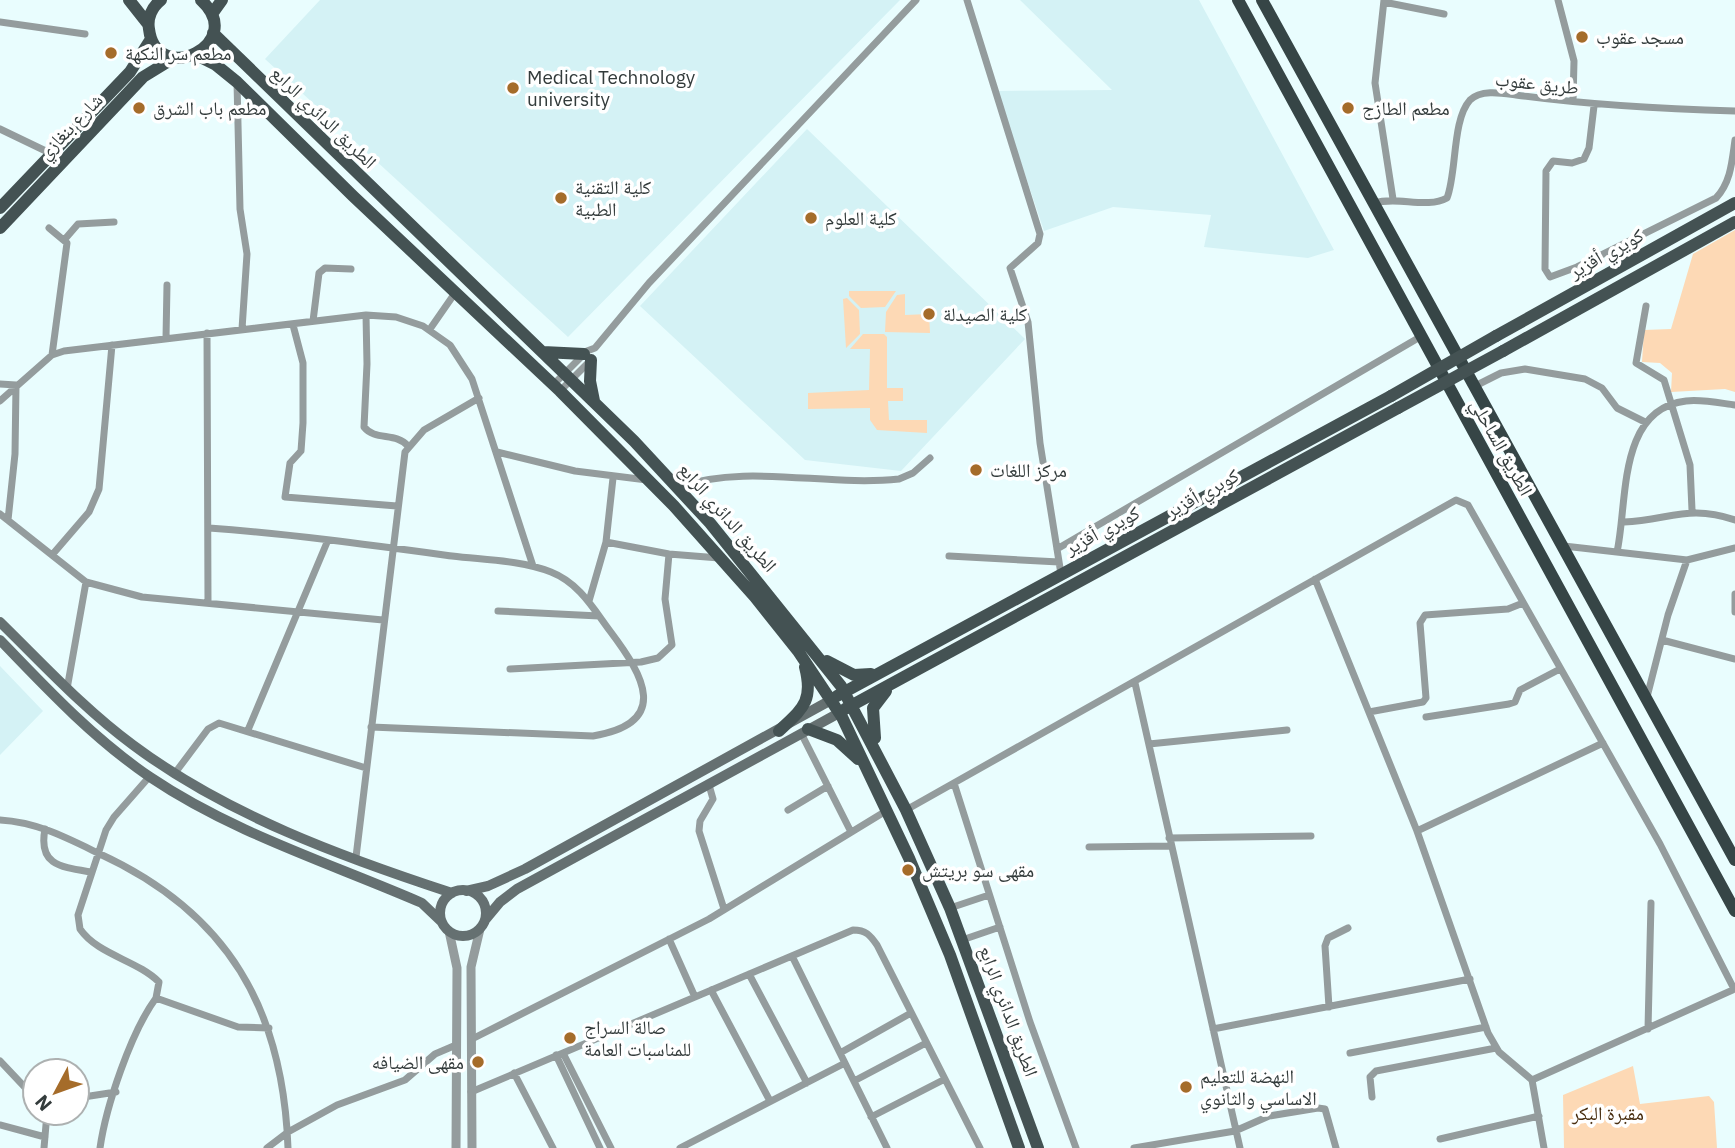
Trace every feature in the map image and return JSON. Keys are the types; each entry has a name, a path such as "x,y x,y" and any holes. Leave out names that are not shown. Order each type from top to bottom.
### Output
{"highway":[{"name":"الطريق الساحلي","path":"1238,0 1735,911"},
{"name":"الطريق الساحلي","path":"1262,0 1735,860"}],"main road":[{"path":"129,0 148,24 151,39 158,49 174,58 196,55 208,44 213,33 212,14 201,0"},
{"path":"148,24 153,9 161,0"},
{"path":"212,14 222,0"},
{"name":"الطريق الدائري الرابع","path":"213,33 594,401 677,487 719,533 845,692 906,810 950,908 1038,1148"},
{"name":"شارع بنغازي","path":"0,208 130,72 151,39"},
{"name":"الطريق الدائري الرابع","path":"196,55 216,65 237,82 557,388 674,506 755,597 797,651 839,712 870,773 950,955 1019,1148"},
{"name":"شارع بنغازي","path":"0,228 143,77 174,58"},
{"name":"كويري أقزير","path":"831,700 1060,568 1391,396 1735,203"},
{"name":"كوبري أقزير","path":"839,712 1735,222"},
{"path":"541,351 563,355 590,354 590,381 594,401"},
{"path":"0,622 66,689 124,738 193,784 263,820 452,893 505,880 831,700"},
{"path":"0,640 85,724 150,776 186,799 233,825 422,903 446,926 465,936 483,924 500,902 517,889 839,712"},
{"path":"779,731 803,707 808,696 807,676 797,651"},
{"path":"816,653 836,668 854,676 891,667"},
{"path":"880,758 872,721 873,708 877,699 900,680"},
{"path":"805,731 837,740 870,773"},
{"path":"186,799 193,784"},
{"path":"466,891 482,901 483,924"},
{"path":"446,926 443,903 452,893"}],"street":[{"path":"557,388 590,354 649,282 916,0"},
{"path":"949,556 1060,568 1040,443 1028,322 1010,268 1038,243 1040,234 967,0"},
{"path":"1558,0 1571,39 1574,61 1573,102"},
{"path":"1392,199 1375,83 1384,1 1444,14"},
{"path":"0,22 85,34"},
{"path":"237,82 240,209 247,254 242,329"},
{"name":"طريق عقوب","path":"1375,203 1392,199 1439,202 1447,198 1461,118 1472,98 1490,93 1594,106 1735,111"},
{"path":"1594,106 1584,159 1572,163 1553,161 1546,171 1545,269 1550,277 1555,278 1716,198 1725,189 1735,140"},
{"path":"0,129 51,154"},
{"path":"52,355 65,239 78,224 114,222"},
{"path":"49,228 65,239"},
{"path":"313,321 319,273 326,268 351,269"},
{"path":"166,338 167,285"},
{"path":"430,329 455,293"},
{"path":"1646,306 1636,363 1662,377 1690,465 1692,510"},
{"path":"366,315 364,427 377,435 397,438 408,446"},
{"path":"0,401 52,355 166,338 366,315 396,317 430,329 459,356 479,398 533,566"},
{"path":"293,325 303,363 303,424 301,451 290,463 285,497 397,506"},
{"path":"207,333 208,602"},
{"path":"1057,549 1420,337"},
{"path":"52,555 89,512 99,489 112,345"},
{"path":"1476,385 1511,370 1525,369 1569,376 1591,381 1617,408 1645,422"},
{"path":"0,384 16,385"},
{"path":"8,520 15,454 16,385"},
{"path":"356,857 397,506 408,446 424,430 479,398"},
{"path":"1617,552 1624,522 1628,467 1645,422 1669,405 1686,401 1735,405"},
{"path":"497,452 613,478 647,480"},
{"path":"677,487 733,476 899,479 913,473 930,458"},
{"path":"589,601 606,542 613,478"},
{"path":"906,810 1456,500 1462,501 1468,505 1660,844 1734,989 1532,1080"},
{"path":"1624,522 1651,521 1692,510 1714,512 1735,520"},
{"path":"0,514 86,582 142,597 383,620"},
{"path":"209,528 394,546 533,566 564,578 589,601 632,662 645,687 645,699 638,718 615,733 572,736 370,727"},
{"path":"247,730 295,612 328,540"},
{"path":"606,542 669,554 720,559"},
{"path":"1563,546 1687,560 1735,548"},
{"path":"510,669 658,658 672,645 665,599 669,554"},
{"path":"1647,699 1687,560"},
{"path":"1315,579 1417,831 1486,1027 1496,1048 1532,1080 1544,1148"},
{"path":"66,689 86,582"},
{"path":"1735,594 1735,612"},
{"path":"1369,712 1423,702 1426,698 1420,623 1425,615 1508,609 1523,603"},
{"path":"498,611 598,616"},
{"path":"1662,640 1735,659"},
{"path":"1426,717 1509,704 1514,702 1520,690 1560,669"},
{"path":"1135,683 1240,1148"},
{"path":"175,773 213,725 225,724 366,768"},
{"path":"1149,744 1287,730"},
{"path":"805,731 851,832"},
{"path":"1417,831 1602,743"},
{"path":"100,1148 136,1033 156,998 159,982 102,947 80,929 78,915 97,853 114,817 150,776"},
{"path":"954,783 1000,928 1076,1148"},
{"path":"709,785 713,799 700,821 699,831 724,909"},
{"path":"788,810 828,786"},
{"path":"472,1039 724,909 886,811"},
{"path":"0,820 45,829 97,853 156,885 202,921 246,976 269,1027 282,1080 289,1148"},
{"path":"45,829 41,846 48,859 73,869 91,872"},
{"path":"1089,848 1311,836"},
{"path":"950,908 989,895"},
{"path":"1648,1029 1651,903"},
{"path":"472,1148 471,967 483,924"},
{"path":"446,926 457,968 456,1148"},
{"path":"962,940 1000,928"},
{"path":"1329,1007 1325,946 1328,938 1348,928"},
{"path":"471,1092 853,930 866,931 980,1148"},
{"path":"669,939 695,997"},
{"path":"792,956 887,1148"},
{"path":"749,974 807,1083"},
{"path":"1213,1029 1470,979"},
{"path":"711,990 770,1101"},
{"path":"156,998 238,1027 269,1027"},
{"path":"840,1053 911,1013"},
{"path":"1350,1053 1486,1027"},
{"path":"854,1081 926,1043"},
{"path":"267,1148 288,1132 337,1105 405,1080 435,1054 456,1045"},
{"path":"1372,1097 1370,1077 1376,1071 1496,1048"},
{"path":"560,1054 600,1148"},
{"path":"560,1054 611,1148"},
{"path":"0,1061 21,1083"},
{"path":"680,1148 845,1063"},
{"path":"514,1073 553,1148"},
{"path":"871,1116 945,1079"},
{"path":"91,1096 116,1092"},
{"path":"1134,1148 1235,1131 1269,1116 1318,1108 1325,1109 1329,1115 1336,1148"},
{"path":"1440,1139 1539,1116"},
{"path":"0,1125 45,1137"},
{"path":"44,1148 46,1127"}],"shaded area":[{"name":"كلية التقنية الطبية","path":"320,0 900,0 568,337 265,59"},
{"path":"1020,0 1199,0 1334,250 1308,258 1204,247 1211,215 1113,207 1044,231 997,91 1112,90"},
{"name":"كلية العلوم","path":"807,129 1025,339 901,471 805,460 640,306"},
{"path":"0,666 43,711 0,755"}],"green space":[{"path":"1735,230 1735,392 1725,389 1671,392 1672,373 1660,363 1642,362 1644,330 1671,329 1693,254"},
{"path":"849,291 896,291 885,307 861,308 849,296"},
{"path":"905,294 905,315 929,314 930,333 885,332 886,312 897,295"},
{"path":"847,298 859,310 860,334 846,348 843,299"},
{"path":"863,334 884,334 887,337 887,388 903,388 903,401 888,401 889,420 927,420 927,433 877,430 870,420 870,408 808,409 808,393 869,390 870,349 850,349"},
{"name":"مقبرة البكر","path":"1633,1066 1640,1104 1709,1096 1714,1102 1717,1148 1564,1148 1563,1095"}],"place":[{"name":"مسجد عقوب","path":"1582,37"},
{"name":"مطعم سر النكهة","path":"111,53"},
{"name":"Medical Technology university","path":"513,88"},
{"name":"مطعم باب الشرق","path":"139,108"},
{"name":"مطعم الطازج","path":"1348,108"},
{"name":"كلية التقنية الطبية","path":"561,198"},
{"name":"كلية العلوم","path":"811,218"},
{"name":"كلية الصيدلة","path":"929,314"},
{"name":"مركز اللغات","path":"976,470"},
{"name":"مقهى سو بريتش","path":"908,870"},
{"name":"صالة السراج للمناسبات العامة","path":"570,1038"},
{"name":"مقهى الضيافه","path":"478,1062"},
{"name":"النهضة للتعليم الاساسي والثانوي","path":"1186,1087"}]}
